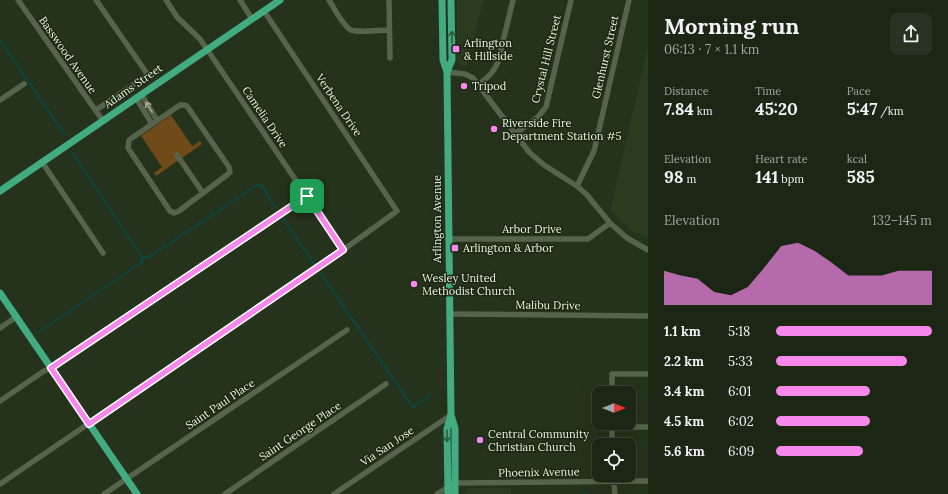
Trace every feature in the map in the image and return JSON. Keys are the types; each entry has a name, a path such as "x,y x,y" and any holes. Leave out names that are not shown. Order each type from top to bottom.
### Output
{"main road":[{"name":"Adams Street","path":"0,191 280,0"},
{"name":"Arlington Avenue","path":"442,0 443,60 447,72 449,314 451,414 455,428 455,494"},
{"name":"Arlington Avenue","path":"447,72 452,60 451,0"},
{"path":"0,293 137,494"},
{"name":"Arlington Avenue","path":"448,490 447,429 451,414"}],"street":[{"name":"Basswood Avenue","path":"18,0 96,110 102,121"},
{"path":"96,0 148,75 96,110"},
{"name":"Camelia Drive","path":"166,0 177,16 192,30 207,49 343,250"},
{"path":"240,0 252,19"},
{"path":"329,0 344,24 351,30 389,30"},
{"path":"389,0 390,58"},
{"path":"479,84 490,75 498,62 513,0"},
{"name":"Crystal Hill Street","path":"515,134 538,117 546,107 571,0"},
{"name":"Glenhurst Street","path":"577,186 594,151 629,0"},
{"name":"Verbena Drive","path":"264,11 397,211 343,250"},
{"path":"447,72 469,75 479,84 529,152 577,186 587,195 610,223 627,238 648,250"},
{"path":"0,100 24,84"},
{"path":"138,96 155,122"},
{"path":"184,104 187,106 229,166 230,172 227,175 179,212 174,213 170,211 128,148 127,144 129,140 155,122 180,105 184,104"},
{"path":"177,155 203,193"},
{"path":"42,162 103,253"},
{"path":"0,401 307,196"},
{"name":"Arbor Drive","path":"448,239 588,239 610,223"},
{"path":"0,484 343,250"},
{"name":"Malibu Drive","path":"449,314 648,316"},
{"path":"0,328 16,316"},
{"name":"Saint Paul Place","path":"104,494 347,330"},
{"path":"612,386 612,374 648,374"},
{"name":"Saint George Place","path":"225,494 386,384"},
{"name":"Via San Jose","path":"334,494 451,414"},
{"path":"636,426 648,427"},
{"name":"Phoenix Avenue","path":"455,483 592,479"},
{"name":"Phoenix Avenue","path":"636,480 648,481"},
{"path":"614,482 615,494"},
{"path":"436,494 448,490 455,483"}],"shaded area":[{"path":"457,0 484,0 466,66 459,64 457,60"},
{"path":"648,46 648,239 630,230 610,210"},
{"path":"171,115 192,146 200,141 202,144 156,176 154,173 162,167 141,136"},
{"path":"468,488 511,488 511,494 465,494 465,490"}],"waterway":[{"path":"0,40 65,135"},
{"path":"39,332 142,262 143,258 72,152"},
{"path":"143,258 151,256 257,185 261,185 276,208"},
{"path":"282,217 314,264"},
{"path":"320,272 412,406 414,407 430,395"}],"place":[{"name":"Arlington & Hillside","path":"456,49"},
{"name":"Tripod","path":"464,86"},
{"name":"Riverside Fire Department Station #5","path":"494,129"},
{"name":"Arlington & Arbor","path":"455,248"},
{"name":"Wesley United Methodist Church","path":"414,284"},
{"name":"Central Community Christian Church","path":"480,440"}],"route":[{"path":"307,196 343,250 89,424 51,368 307,196"}]}
